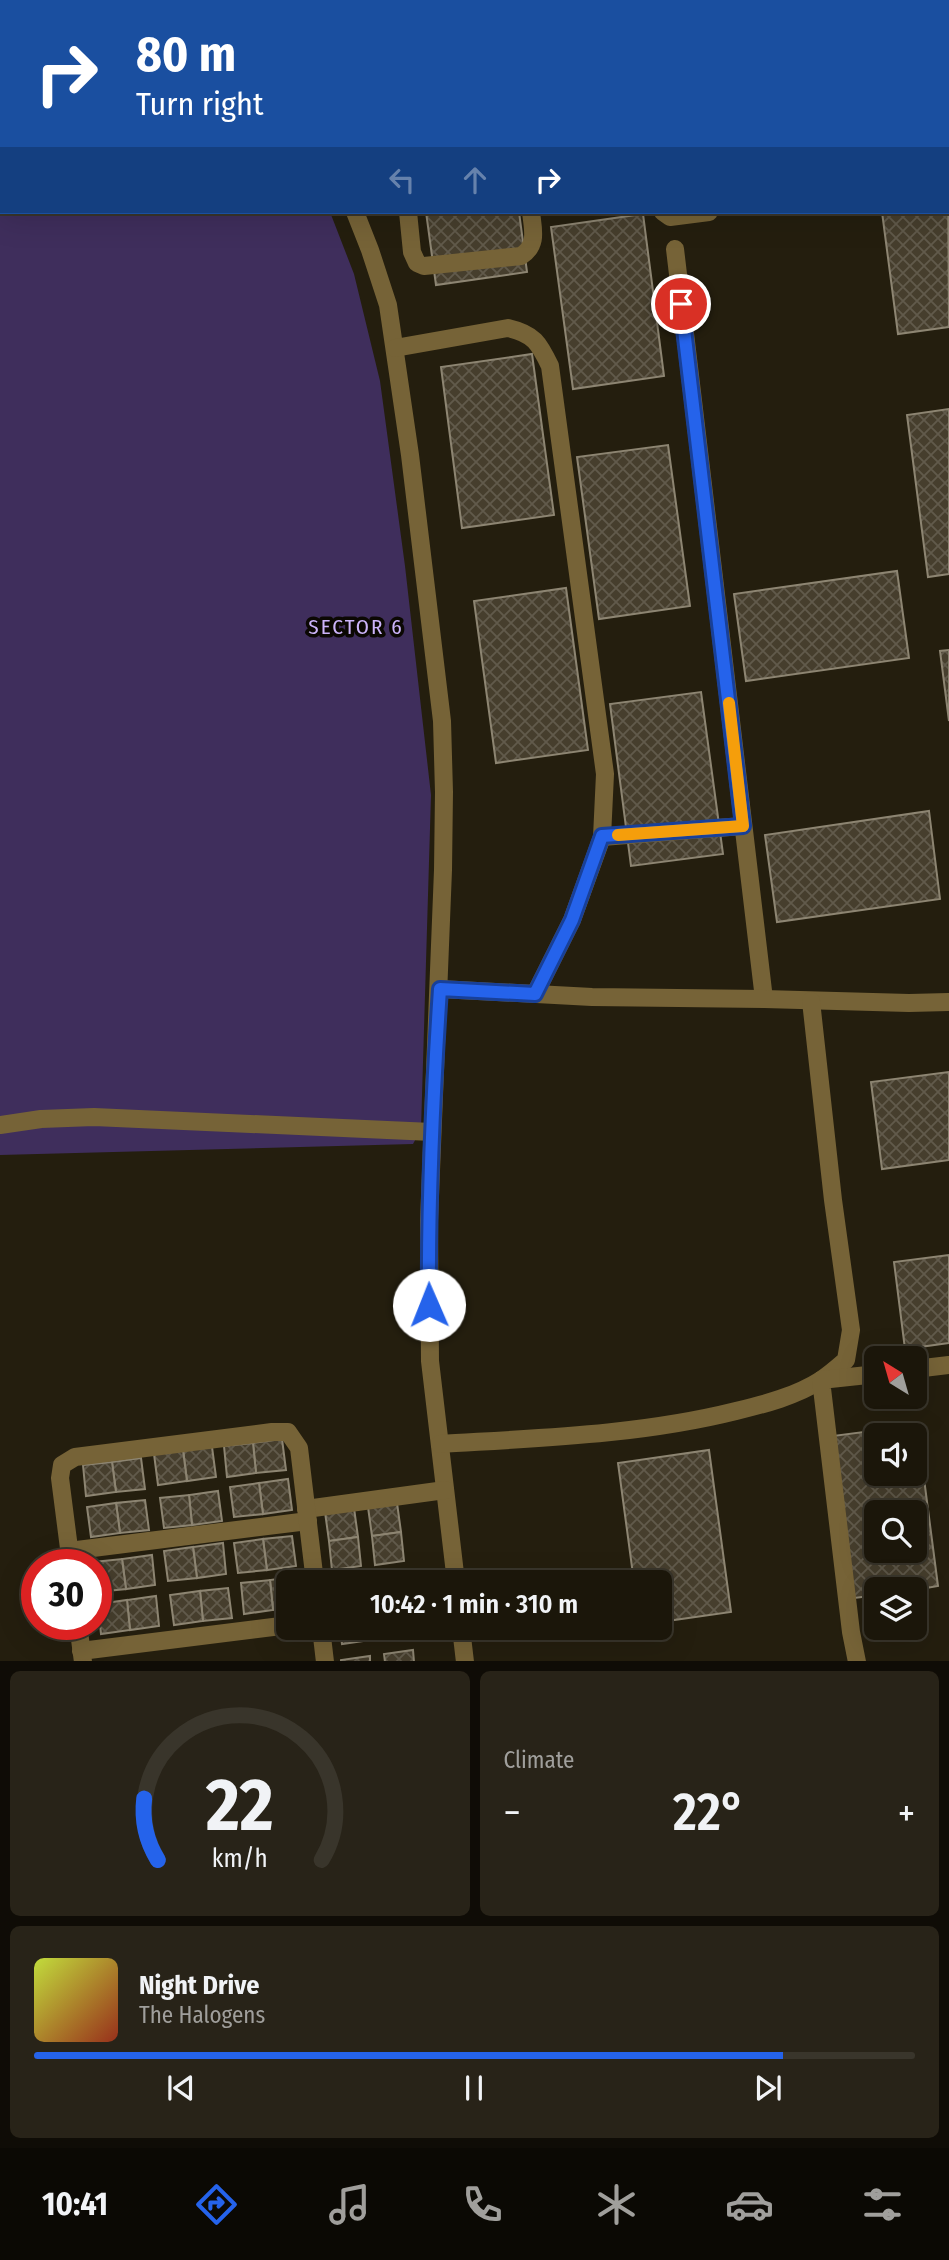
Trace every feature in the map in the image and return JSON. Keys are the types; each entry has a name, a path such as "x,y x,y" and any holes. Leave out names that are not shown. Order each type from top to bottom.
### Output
{"street":[{"path":"356,214 388,304 412,468 442,720 444,792 440,989 429,1221 430,1361 455,1570"},
{"path":"408,214 412,252 417,263 424,266 521,256 529,251 534,239 531,214"},
{"path":"666,214 690,214"},
{"path":"675,249 764,999"},
{"path":"394,348 508,328 525,332 540,345 550,366 605,774 602,836 572,920 535,994"},
{"path":"602,836 743,826"},
{"path":"440,989 592,997 949,1002"},
{"path":"440,1444 571,1436 701,1420 762,1405 796,1392 821,1380 846,1360 851,1330 811,1001"},
{"path":"0,1125 94,1116 432,1132"},
{"path":"928,1367 949,1365"},
{"path":"821,1380 864,1375"},
{"path":"821,1380 851,1632 857,1661"},
{"path":"69,1549 60,1478 62,1465 75,1457 288,1432 299,1448 314,1570"},
{"path":"112,1550 445,1490"},
{"path":"82,1656 276,1627"},
{"path":"322,1640 325,1661"},
{"path":"462,1640 465,1661"}],"shaded area":[{"path":"0,214 331,214 354,274 380,381 405,566 431,795 421,1129 413,1144 0,1155"}],"building":[{"path":"426,214 519,214 527,272 436,285"},
{"path":"643,214 664,376 573,389 551,227"},
{"path":"882,214 948,214 949,327 898,334"},
{"path":"532,354 554,515 462,528 441,367"},
{"path":"949,409 949,574 928,577 907,415"},
{"path":"668,445 690,606 599,619 577,457"},
{"path":"897,571 909,658 746,681 734,594"},
{"path":"566,588 588,750 496,763 474,601"},
{"path":"949,650 949,721 940,651"},
{"path":"701,692 723,854 631,866 610,704"},
{"path":"929,811 940,899 777,922 765,835"},
{"path":"949,1072 949,1160 882,1169 871,1082"},
{"path":"949,1255 949,1343 905,1346 894,1262"},
{"path":"864,1432 864,1486 925,1486 927,1500 864,1500 864,1563 927,1563 927,1502 938,1586 927,1588 927,1577 864,1577 864,1597 847,1599 825,1437"},
{"path":"282,1439 286,1470 256,1473 253,1443"},
{"path":"253,1443 256,1473 227,1477 224,1446"},
{"path":"212,1447 216,1477 187,1481 183,1450"},
{"path":"183,1450 187,1481 158,1485 154,1454"},
{"path":"709,1450 731,1612 672,1620 672,1570 632,1570 618,1463"},
{"path":"141,1458 145,1489 116,1492 112,1462"},
{"path":"112,1462 116,1492 86,1496 83,1465"},
{"path":"288,1479 292,1510 263,1514 259,1483"},
{"path":"259,1483 263,1514 234,1517 230,1487"},
{"path":"218,1491 222,1521 192,1525 189,1495"},
{"path":"189,1495 192,1525 164,1528 160,1498"},
{"path":"145,1500 149,1530 120,1533 116,1503"},
{"path":"116,1503 120,1533 91,1537 87,1507"},
{"path":"397,1503 401,1532 372,1536 368,1507"},
{"path":"354,1508 358,1537 329,1541 325,1512"},
{"path":"401,1532 404,1561 375,1565 372,1536"},
{"path":"292,1536 296,1566 267,1570 263,1539"},
{"path":"358,1537 361,1566 332,1570 329,1541"},
{"path":"263,1539 267,1570 238,1573 234,1543"},
{"path":"223,1543 226,1574 197,1578 193,1547"},
{"path":"193,1547 197,1578 168,1581 164,1551"},
{"path":"152,1555 155,1585 126,1589 122,1559"},
{"path":"122,1559 126,1589 112,1590 112,1560"},
{"path":"276,1579 276,1610 273,1610 270,1580"},
{"path":"270,1580 273,1610 244,1614 241,1583"},
{"path":"228,1588 232,1618 203,1621 200,1591"},
{"path":"200,1591 203,1621 174,1625 170,1595"},
{"path":"156,1596 159,1626 130,1630 127,1600"},
{"path":"127,1600 130,1630 112,1632 112,1602"},
{"path":"342,1640 371,1640 342,1644"},
{"path":"413,1650 414,1661 385,1661 384,1654"},
{"path":"370,1656 370,1661 341,1660"}],"slow traffic":[{"path":"618,835 743,826 729,703"}],"district":[{"name":"SECTOR 6","path":"356,627"}],"route":[{"path":"429,1305 432,1132 440,989 535,994 572,920 602,836 743,826 681,304"}]}
